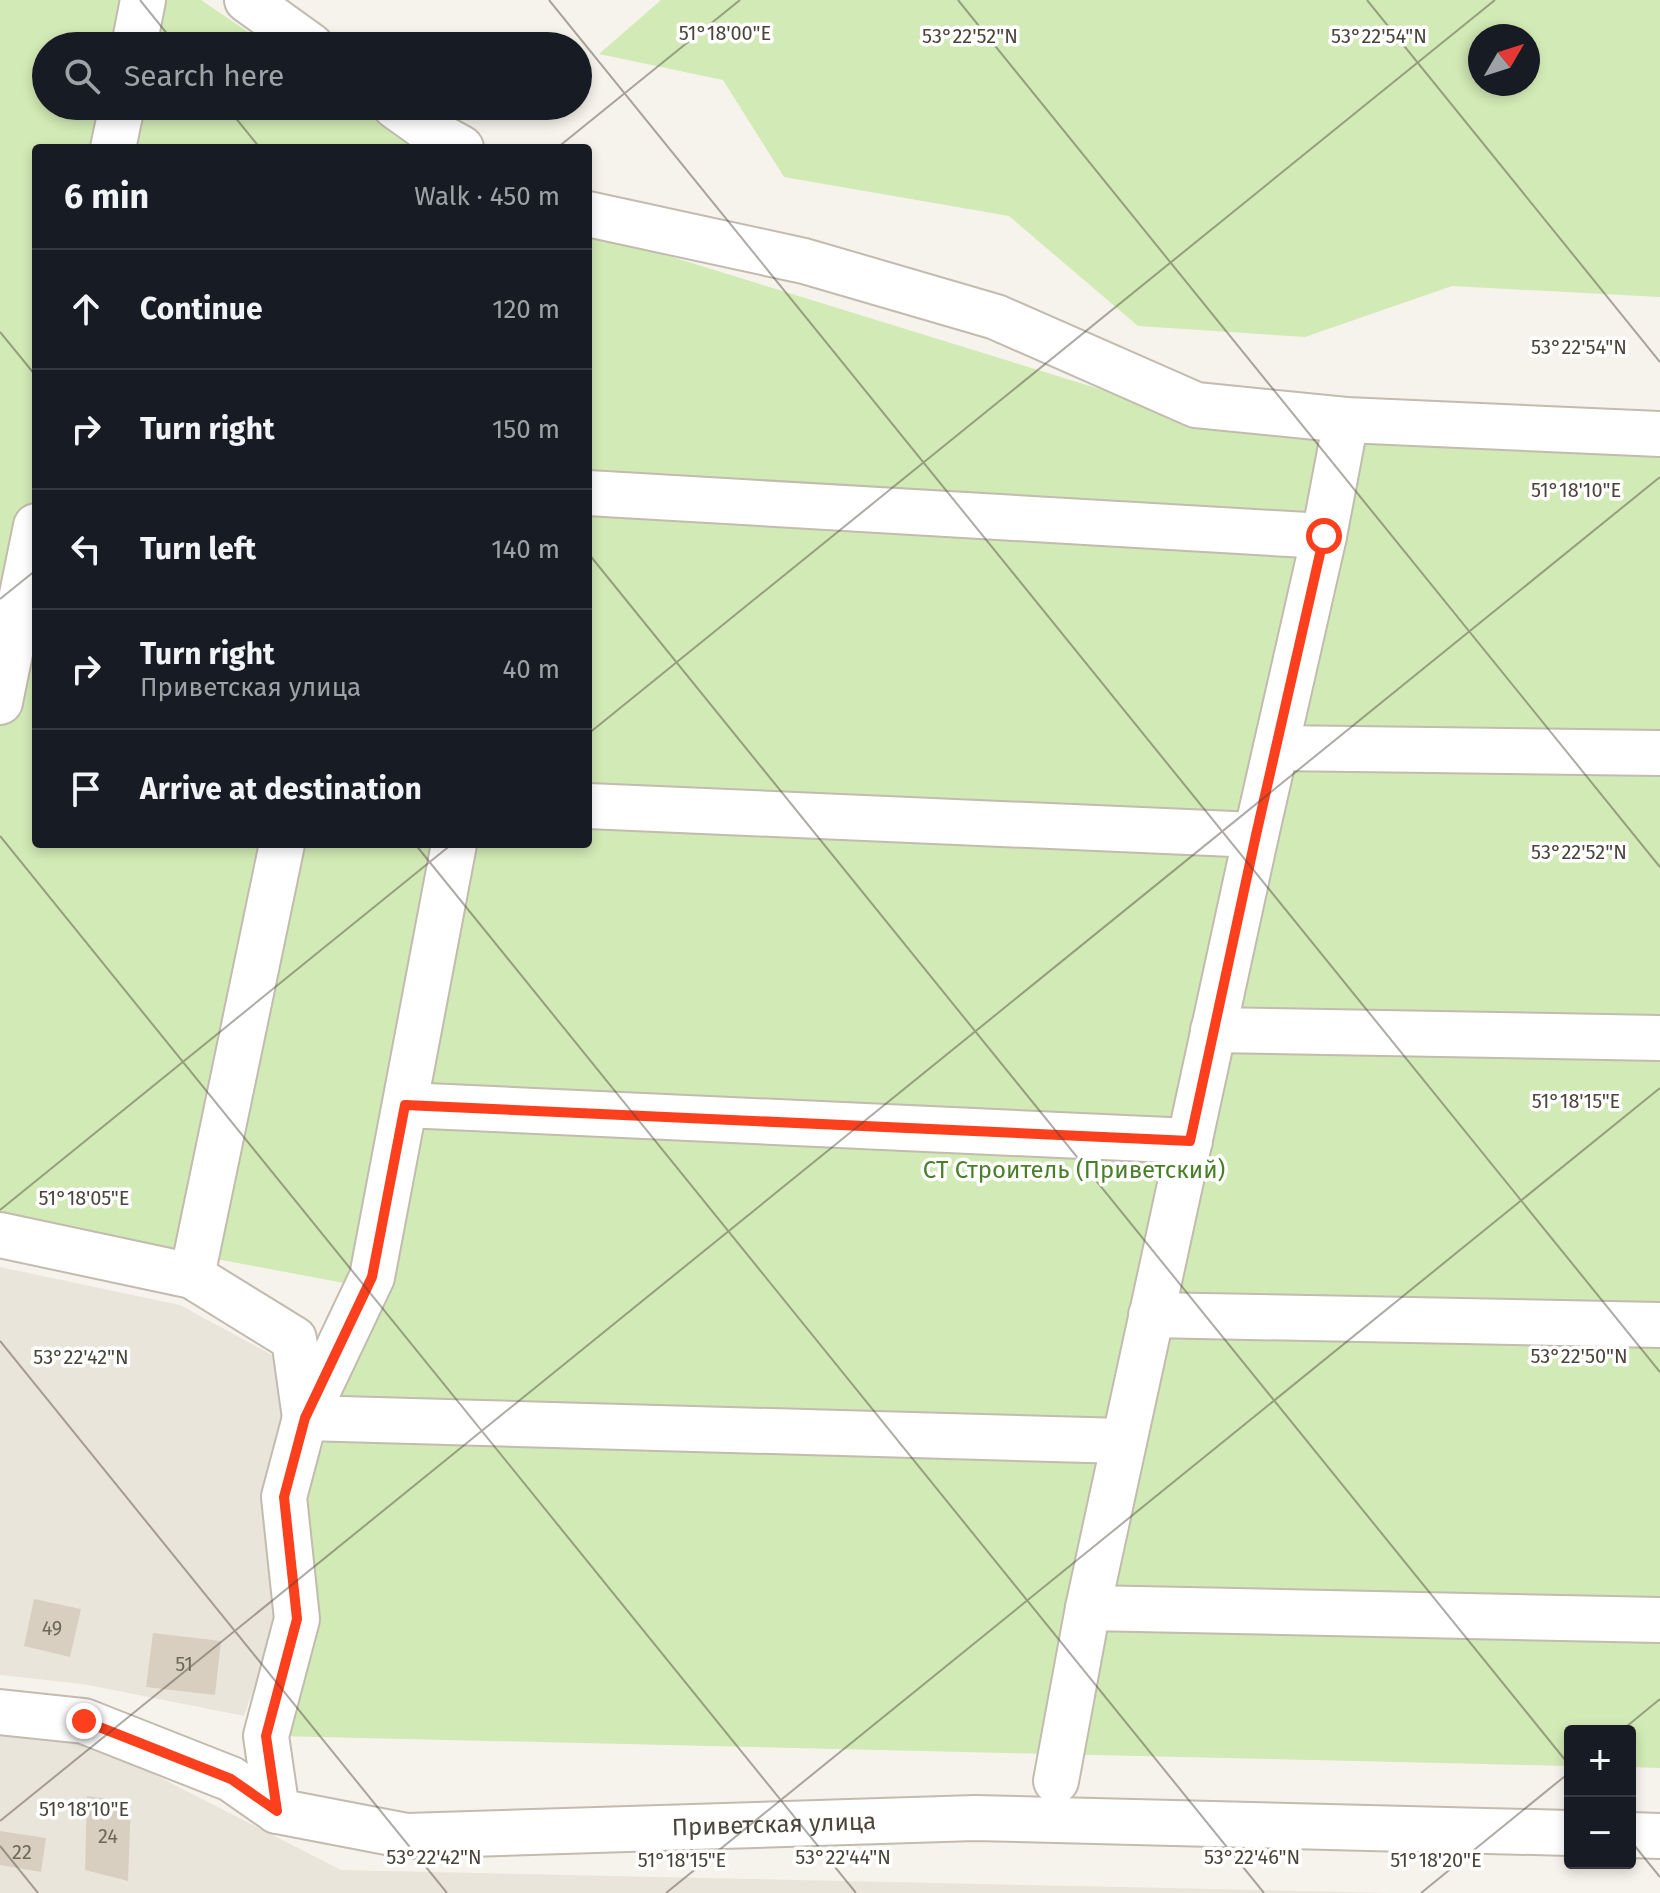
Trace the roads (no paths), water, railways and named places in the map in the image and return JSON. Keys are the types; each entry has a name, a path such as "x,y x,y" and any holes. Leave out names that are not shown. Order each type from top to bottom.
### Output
{"street":[{"path":"137,32 143,0"},
{"path":"247,0 292,32"},
{"path":"114,144 119,120"},
{"path":"412,120 439,142"},
{"path":"592,215 804,261 996,317 1196,405 1346,420 1660,434"},
{"path":"1056,1781 1088,1608 1324,536 1346,420"},
{"path":"592,493 1324,536"},
{"path":"0,702 32,546"},
{"path":"1276,748 1660,753"},
{"path":"592,806 1256,835"},
{"path":"192,1276 281,848"},
{"path":"277,1811 266,1736 297,1619 284,1497 305,1418 372,1277 453,848"},
{"path":"1213,1030 1660,1038"},
{"path":"405,1105 1190,1141"},
{"path":"0,1235 192,1276 294,1339 305,1418"},
{"path":"1151,1315 1660,1325"},
{"path":"305,1418 1124,1441"},
{"path":"1088,1608 1660,1620"},
{"name":"Приветская улица","path":"0,1712 84,1721 231,1779 277,1811 407,1836 975,1818 1564,1833"},
{"path":"1636,1835 1660,1836"}],"park label":[{"name":"СТ Строитель (Приветский)","path":"1074,1170"}]}
